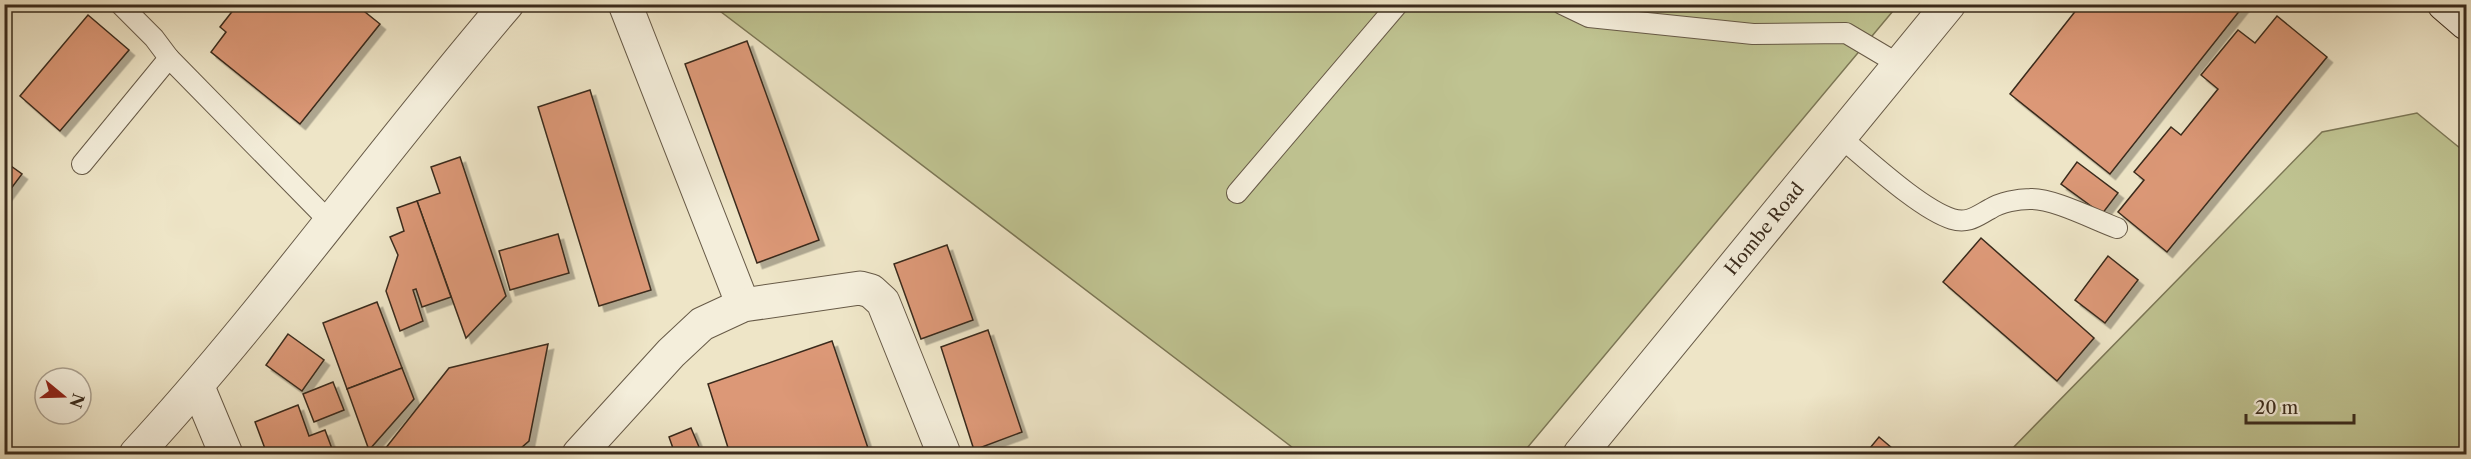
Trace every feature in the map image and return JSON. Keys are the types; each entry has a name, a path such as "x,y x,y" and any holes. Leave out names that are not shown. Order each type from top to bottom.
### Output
{"street":[{"path":"136,454 198,387 329,221 507,4"},
{"path":"625,4 743,305"},
{"name":"Hombe Road","path":"1580,454 1949,4"},
{"path":"2444,4 2466,23"},
{"path":"579,454 670,353 702,324 743,305 860,288 871,291 883,302 944,454"},
{"path":"198,387 226,454"}],"lane":[{"path":"120,4 154,38 169,58 329,221"},
{"path":"1237,193 1398,4"},
{"path":"1562,4 1589,17 1753,34 1846,33 1900,64"},
{"path":"82,164 169,58"},
{"path":"1840,137 1924,204 1952,219 1977,218 1991,208 2012,201 2039,199 2117,228"}],"green space":[{"path":"712,5 1898,5 1522,454 1301,454"},
{"path":"2417,113 2466,153 2466,454 2007,454 2322,132"}],"building":[{"path":"238,4 355,4 380,24 300,124 211,52 226,32 220,27"},
{"path":"2081,4 2245,4 2110,174 2010,94"},
{"path":"88,15 129,50 60,131 20,96"},
{"path":"2277,16 2327,57 2167,252 2118,212 2144,180 2134,172 2171,127 2181,135 2218,89 2201,75 2238,30 2255,43"},
{"path":"747,41 819,240 757,263 685,64"},
{"path":"590,90 651,290 599,306 538,107"},
{"path":"460,157 506,296 466,338 417,201 440,193 431,167"},
{"path":"4,161 22,174 4,198"},
{"path":"2077,162 2118,193 2102,214 2061,184"},
{"path":"417,201 451,297 422,307 416,289 413,290 423,321 400,331 386,291 398,255 390,237 404,231 397,208"},
{"path":"558,234 569,273 510,290 499,251"},
{"path":"1981,238 2094,338 2057,381 1943,282"},
{"path":"947,245 973,320 921,339 894,264"},
{"path":"2108,256 2138,280 2105,323 2075,300"},
{"path":"377,302 402,368 347,389 323,323"},
{"path":"988,330 1022,432 974,450 941,347"},
{"path":"288,334 324,360 302,391 266,365"},
{"path":"832,341 870,454 730,454 708,384"},
{"path":"548,344 529,441 514,454 381,454 449,368"},
{"path":"402,368 414,399 369,450 347,389"},
{"path":"333,382 344,410 314,422 303,394"},
{"path":"298,405 309,436 325,430 334,454 267,454 255,422"},
{"path":"691,428 702,454 675,454 669,437"},
{"path":"1879,437 1899,454 1865,454"}]}
